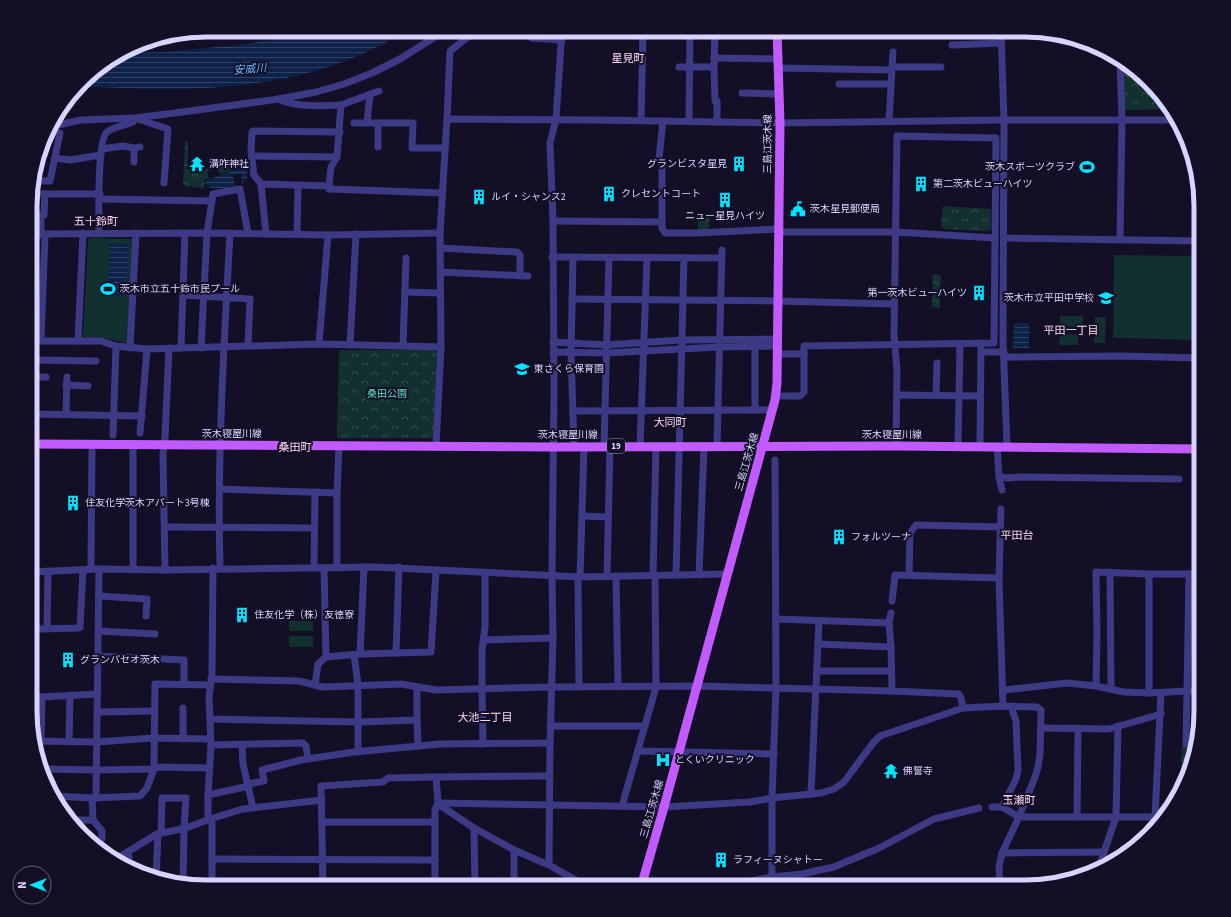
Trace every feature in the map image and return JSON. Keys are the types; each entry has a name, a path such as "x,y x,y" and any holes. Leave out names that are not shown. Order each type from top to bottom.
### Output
{"main road":[{"name":"三島江茨木線","path":"643,880 727,574 764,446 776,396 780,124 777,37"},
{"name":"茨木寝屋川線","path":"37,444 553,447 1007,446 1194,449"}],"street":[{"path":"58,125 81,120 135,118 279,99 316,92 344,84 372,73 400,59 435,37"},
{"path":"436,446 441,347 440,233 450,52 468,37"},
{"path":"532,38 538,37"},
{"path":"549,865 549,776 553,638 553,221 550,143 556,119 561,37"},
{"path":"641,120 643,37"},
{"path":"689,121 690,37"},
{"path":"715,37 714,67 717,122"},
{"path":"1002,37 1004,120 1004,384 1007,446"},
{"path":"952,45 1002,43"},
{"path":"889,121 893,52"},
{"path":"714,58 779,63 892,68 941,67"},
{"path":"679,67 714,67"},
{"path":"1120,240 1122,67"},
{"path":"838,84 891,84"},
{"path":"279,99 286,103 327,106 341,105 379,91"},
{"path":"742,93 779,94"},
{"path":"367,123 370,94"},
{"path":"329,186 331,167 337,157 341,105"},
{"path":"99,233 101,152 103,138 107,132 133,122 135,118"},
{"path":"135,118 168,129 164,182"},
{"path":"447,119 641,120 780,124 889,121 1170,120"},
{"path":"663,121 659,159 662,164 662,228 665,232 698,233 779,230 896,232 995,238"},
{"path":"354,123 413,123 412,148 445,148"},
{"path":"378,124 378,147"},
{"path":"39,181 50,181 60,133 54,132"},
{"path":"266,234 261,184 254,176 252,132 340,132"},
{"path":"776,396 800,396 804,392 804,346 895,346 994,343 996,138 896,136 894,304 895,346 897,370 896,446"},
{"path":"55,158 70,160 123,146 137,147 134,162"},
{"path":"252,156 337,157"},
{"path":"261,184 329,186 330,189 442,193"},
{"path":"297,234 298,185"},
{"path":"201,348 207,233 213,194 240,189 248,233"},
{"path":"37,194 212,201"},
{"path":"41,341 43,235 41,215 44,215 45,194"},
{"path":"553,221 662,222"},
{"path":"37,234 83,233 440,233"},
{"path":"78,341 83,233"},
{"path":"130,348 136,233"},
{"path":"181,348 185,233"},
{"path":"212,880 212,823 208,815 211,682 219,527 224,346 230,233"},
{"path":"319,344 328,234"},
{"path":"350,345 356,234"},
{"path":"1004,238 1194,241"},
{"path":"440,248 518,252 520,255 520,276"},
{"path":"716,446 722,250"},
{"path":"552,257 721,258"},
{"path":"573,257 571,353 574,446"},
{"path":"607,577 607,446 604,411 609,257"},
{"path":"402,346 406,258"},
{"path":"640,446 647,258"},
{"path":"676,575 684,258"},
{"path":"440,272 528,276"},
{"path":"405,292 440,293"},
{"path":"183,295 250,299 248,346"},
{"path":"572,300 777,301 894,304"},
{"path":"553,352 606,353 682,340 719,343 755,343 777,346 804,354"},
{"path":"37,341 101,341 116,346 147,349 319,344 441,347"},
{"path":"553,342 681,348 719,343"},
{"path":"755,343 755,410"},
{"path":"980,343 980,446"},
{"path":"958,446 960,344"},
{"path":"113,435 116,346"},
{"path":"165,570 163,454 169,348"},
{"path":"140,433 147,349"},
{"path":"980,352 1005,354 1194,358"},
{"path":"37,360 96,361"},
{"path":"936,396 937,363"},
{"path":"37,377 46,377"},
{"path":"66,414 67,377"},
{"path":"66,385 88,386"},
{"path":"896,396 980,396"},
{"path":"573,411 773,410"},
{"path":"37,414 142,416"},
{"path":"91,569 92,444"},
{"path":"133,445 133,570"},
{"path":"337,568 337,493 339,446"},
{"path":"579,687 579,577 584,446"},
{"path":"622,806 656,687 654,575 656,446"},
{"path":"699,575 704,446"},
{"path":"997,446 999,477 1002,490"},
{"path":"772,878 772,798 776,688 774,460"},
{"path":"999,477 1179,479"},
{"path":"220,489 337,493"},
{"path":"314,568 315,492"},
{"path":"1001,509 999,578 1004,690 1007,706 1016,721 1018,770 1016,778 1002,807"},
{"path":"582,516 608,517"},
{"path":"909,575 910,533 916,525 1000,527"},
{"path":"165,527 314,528"},
{"path":"358,752 359,722 357,654 364,567"},
{"path":"37,572 91,569 165,570 217,568 398,567 579,577 727,574"},
{"path":"396,653 398,567"},
{"path":"324,568 326,657"},
{"path":"99,569 97,770 93,820 102,831 100,843"},
{"path":"38,629 80,627 82,570"},
{"path":"315,685 318,664 326,657 357,654 431,652 436,570"},
{"path":"47,629 48,571"},
{"path":"1096,686 1096,572 1194,574"},
{"path":"1110,572 1111,689"},
{"path":"483,744 482,689 483,640 485,627 485,573"},
{"path":"1149,574 1149,693"},
{"path":"1189,574 1186,744 1191,744"},
{"path":"892,601 895,575 999,578"},
{"path":"616,576 618,687"},
{"path":"99,596 147,599 146,616"},
{"path":"891,613 889,623 892,691"},
{"path":"776,619 889,623"},
{"path":"811,794 819,621"},
{"path":"99,631 155,634"},
{"path":"1097,633 1111,632"},
{"path":"483,640 553,638"},
{"path":"818,644 891,647"},
{"path":"98,656 184,660 184,684"},
{"path":"816,671 890,671"},
{"path":"60,796 94,798 140,796 147,788 154,769 153,738 155,684 299,681 323,687 401,684 436,690 551,687 697,686 892,691 959,694 962,708"},
{"path":"1004,690 1067,683 1096,686 1124,692 1161,693 1194,691"},
{"path":"417,687 416,720 418,746"},
{"path":"1154,821 1161,693"},
{"path":"69,742 70,694"},
{"path":"37,697 98,694"},
{"path":"38,736 42,697"},
{"path":"438,803 664,807 750,802 811,794 834,789 844,782 880,736 962,708 1007,706 1039,707 1041,714 1041,728 1038,767 1019,818 1002,853 999,867 1000,880"},
{"path":"183,708 183,740"},
{"path":"98,712 154,711"},
{"path":"1041,728 1109,729 1161,714"},
{"path":"210,719 359,722 416,720"},
{"path":"550,726 645,726"},
{"path":"1100,863 1116,817 1118,726"},
{"path":"1077,817 1078,728"},
{"path":"39,741 97,742 153,738 242,745 303,743 306,746 308,759"},
{"path":"208,795 264,781 262,770 308,759 358,752 440,744 550,743"},
{"path":"242,745 243,764 253,808"},
{"path":"638,751 774,754"},
{"path":"47,769 154,769 159,766 209,768"},
{"path":"323,880 321,786 383,782 388,778 549,776"},
{"path":"435,880 435,810 438,803 436,777"},
{"path":"156,872 162,798 186,798 183,879"},
{"path":"121,857 160,833 184,829 210,818 243,809 322,800"},
{"path":"438,803 474,828 514,850 549,865 576,880"},
{"path":"992,807 1002,807 1019,818 1155,817"},
{"path":"760,880 802,874 834,867 880,848 934,819 979,808"},
{"path":"77,820 93,820"},
{"path":"322,822 435,822"},
{"path":"474,828 475,880"},
{"path":"514,850 514,880"},
{"path":"1002,853 1104,852"},
{"path":"128,862 129,856"},
{"path":"212,859 435,860"}],"green space":[{"path":"1124,68 1145,86 1164,109 1123,110 1122,70"},
{"path":"185,141 188,142 188,169 205,170 209,166 231,166 233,170 220,174 217,168 207,172 209,178 204,180 205,189 183,185"},
{"path":"943,206 991,209 991,228 988,231 944,229 941,226"},
{"path":"698,213 710,213 709,229 698,230"},
{"name":"茨木市立五十鈴市民プール","path":"91,238 131,239 133,241 129,340 126,343 105,338 83,337 88,240"},
{"path":"1114,255 1194,256 1194,340 1113,338"},
{"path":"933,274 941,275 940,308 932,307"},
{"path":"1060,316 1083,316 1083,327 1060,326"},
{"path":"1095,317 1106,317 1105,343 1094,343"},
{"path":"1060,334 1078,335 1078,345 1059,345"},
{"name":"桑田公園","path":"339,350 435,350 437,352 435,438 337,438"},
{"path":"289,621 313,621 313,631 289,631"},
{"path":"289,636 313,636 313,647 289,647"},
{"path":"1182,747 1190,747 1185,766 1181,777"}],"water":[{"name":"安威川","path":"289,37 396,37 345,61 281,79 247,84 180,89 86,86 112,65 134,53 164,52 239,45"},
{"path":"238,169 248,169 247,178 242,184 241,174 233,175 235,186 212,188 205,185 207,180"},
{"path":"110,243 128,244 127,296 108,295"},
{"path":"1014,323 1029,323 1029,348 1013,348"}],"place":[{"name":"溝咋神社","path":"197,164"},
{"name":"グランビスタ星見","path":"739,164"},
{"name":"茨木スポーツクラブ","path":"1087,167"},
{"name":"第二茨木ビューハイツ","path":"921,184"},
{"name":"クレセントコート","path":"609,194"},
{"name":"ルイ・シャンス2","path":"479,197"},
{"name":"ニュー星見ハイツ","path":"725,200"},
{"name":"茨木星見郵便局","path":"798,209"},
{"name":"茨木市立五十鈴市民プール","path":"108,289"},
{"name":"第一茨木ビューハイツ","path":"979,293"},
{"name":"茨木市立平田中学校","path":"1106,298"},
{"name":"東さくら保育園","path":"522,369"},
{"name":"住友化学茨木アパート3号棟","path":"73,503"},
{"name":"フォルツーナ","path":"839,537"},
{"name":"住友化学（株）友徳寮","path":"242,615"},
{"name":"グランパセオ茨木","path":"68,660"},
{"name":"とくいクリニック","path":"663,760"},
{"name":"佛誓寺","path":"891,771"},
{"name":"ラフィーヌシャトー","path":"721,860"}],"district":[{"name":"星見町","path":"628,58"},
{"name":"五十鈴町","path":"96,221"},
{"name":"平田一丁目","path":"1071,330"},
{"name":"大同町","path":"670,422"},
{"name":"桑田町","path":"295,447"},
{"name":"平田台","path":"1017,535"},
{"name":"大池二丁目","path":"485,717"},
{"name":"玉瀬町","path":"1019,800"}]}
